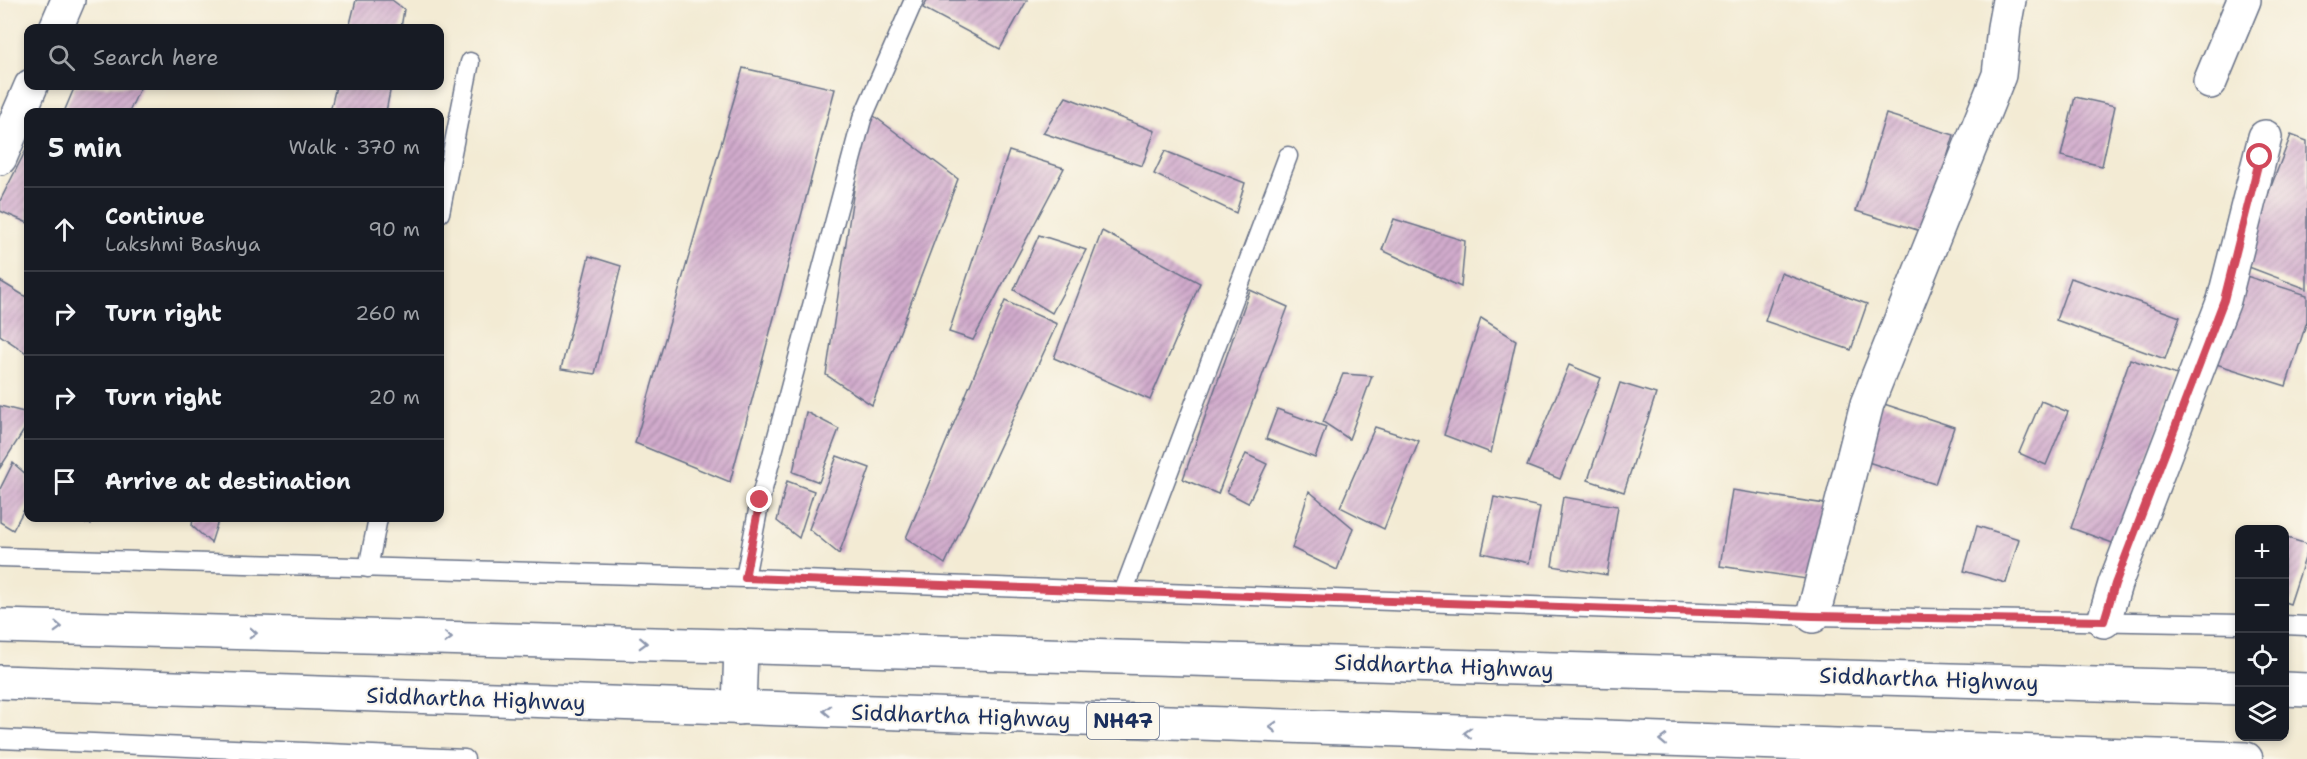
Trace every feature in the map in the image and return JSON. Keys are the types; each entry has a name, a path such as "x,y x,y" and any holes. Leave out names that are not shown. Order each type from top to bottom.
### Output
{"main road":[{"path":"58,24 68,0"},
{"path":"1813,616 1867,404 2000,75 2009,0"},
{"path":"2210,82 2244,0"},
{"path":"0,158 29,90"},
{"path":"2104,621 2115,584 2224,300 2265,136"},
{"name":"Siddhartha Highway","path":"0,626 2235,688"},
{"path":"739,708 741,646"},
{"name":"Siddhartha Highway","path":"0,682 2246,759"},
{"path":"2289,689 2307,690"}],"lane":[{"path":"745,578 760,500 862,119 914,0"},
{"path":"444,193 470,62"},
{"path":"1124,590 1288,156"},
{"path":"368,568 377,522"},
{"path":"0,557 1124,590 1813,616 2235,624"},
{"path":"2289,625 2307,626"},
{"path":"0,739 465,759"}],"building":[{"path":"356,0 392,0 404,9 402,24 350,24"},
{"path":"927,0 1027,0 1000,49 923,8"},
{"path":"743,68 835,89 730,482 635,443"},
{"path":"73,90 139,90 131,108 66,108"},
{"path":"335,90 390,90 387,108 331,108"},
{"path":"1066,97 1155,131 1142,166 1043,133"},
{"path":"2075,97 2115,106 2102,166 2061,156"},
{"path":"866,110 958,179 872,405 826,375"},
{"path":"1886,114 1954,135 1924,232 1856,211"},
{"path":"2291,135 2307,141 2307,289 2241,264"},
{"path":"1009,151 1064,168 973,340 949,332"},
{"path":"1165,151 1245,183 1236,213 1154,174"},
{"path":"24,154 24,221 0,211 0,201"},
{"path":"1394,219 1465,241 1461,287 1382,250"},
{"path":"1102,231 1200,283 1150,400 1054,358"},
{"path":"1039,235 1086,250 1052,313 1014,290"},
{"path":"589,256 621,266 595,374 561,369"},
{"path":"1781,273 1867,304 1851,350 1765,321"},
{"path":"2243,275 2307,295 2307,321 2286,386 2216,364"},
{"path":"2071,278 2180,317 2165,359 2056,320"},
{"path":"0,281 24,296 24,351 0,335"},
{"path":"1250,290 1288,307 1218,494 1183,479"},
{"path":"1005,301 1057,324 945,564 906,538"},
{"path":"1481,318 1516,340 1491,453 1444,435"},
{"path":"2130,359 2177,375 2118,545 2071,528"},
{"path":"1569,365 1601,378 1560,479 1527,466"},
{"path":"1343,374 1372,376 1349,439 1323,422"},
{"path":"1620,383 1656,394 1624,492 1588,480"},
{"path":"2041,401 2068,412 2046,465 2019,453"},
{"path":"1881,403 1954,427 1935,484 1862,460"},
{"path":"0,406 24,412 24,430 0,468"},
{"path":"1277,409 1326,427 1315,458 1266,439"},
{"path":"806,412 839,429 819,482 793,472"},
{"path":"1375,427 1419,441 1384,529 1340,507"},
{"path":"1246,454 1267,464 1248,503 1227,492"},
{"path":"837,456 870,468 839,554 809,529"},
{"path":"13,463 24,473 24,509 13,530 0,522 0,489"},
{"path":"787,481 814,491 799,538 777,521"},
{"path":"1732,490 1825,504 1813,580 1720,566"},
{"path":"1309,491 1353,528 1337,570 1292,548"},
{"path":"1494,497 1540,507 1529,563 1482,553"},
{"path":"1563,497 1618,506 1607,575 1552,566"},
{"path":"192,522 218,522 211,543 192,526"},
{"path":"1977,526 2019,539 2006,583 1964,571"},
{"path":"2289,539 2307,544 2307,552 2290,604"}],"route":[{"path":"760,500 745,578 1813,616 2104,621 2115,584 2224,300 2260,157"}]}
